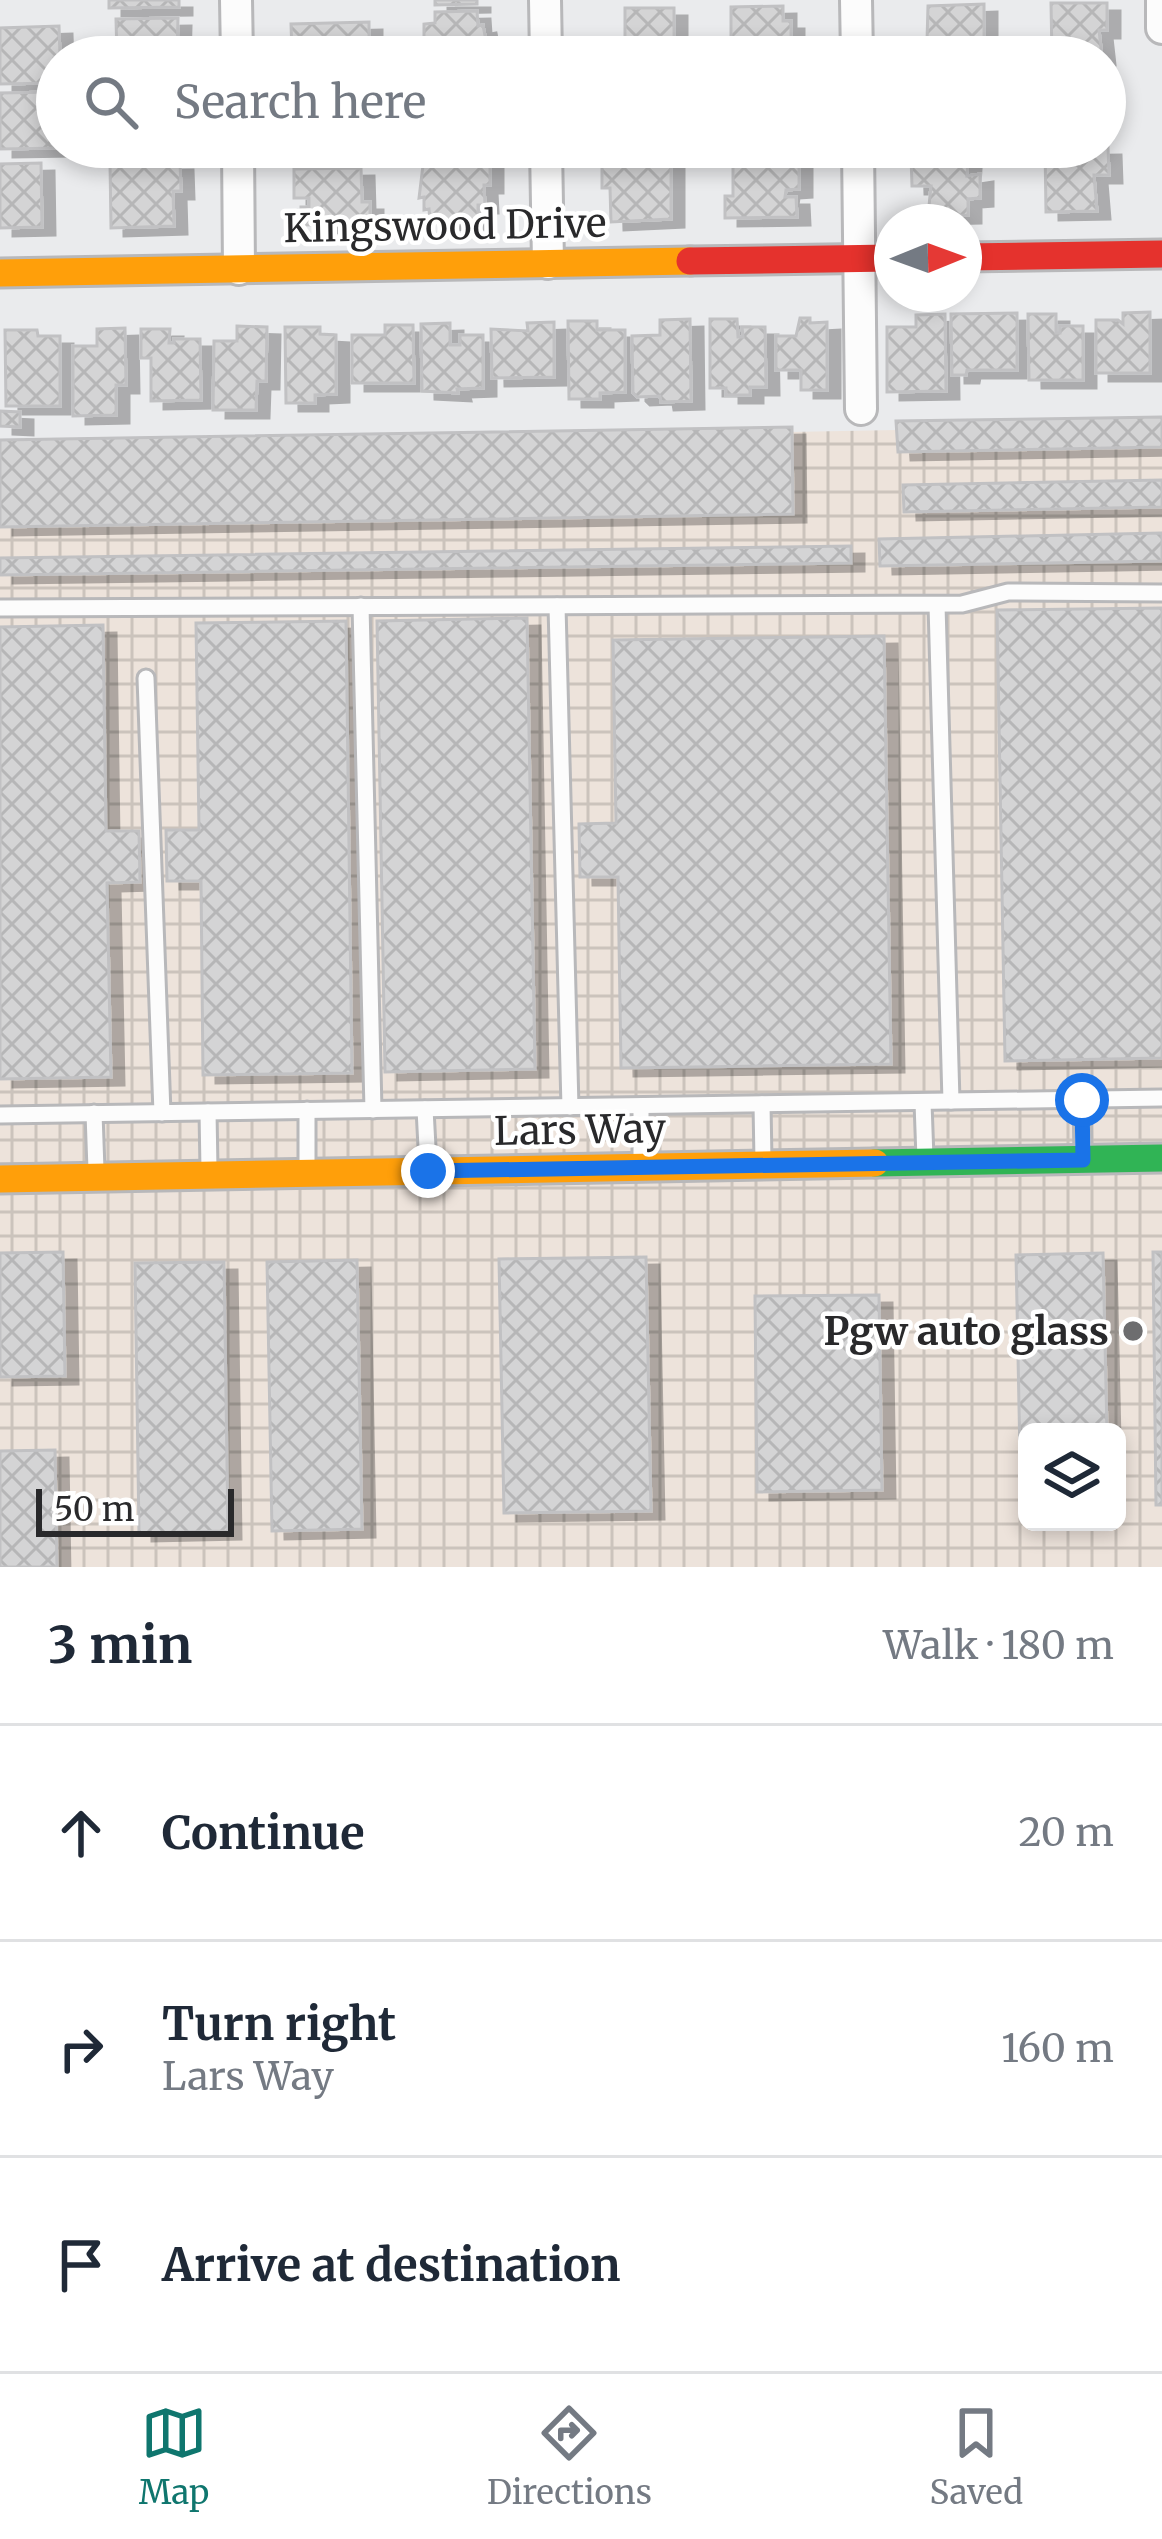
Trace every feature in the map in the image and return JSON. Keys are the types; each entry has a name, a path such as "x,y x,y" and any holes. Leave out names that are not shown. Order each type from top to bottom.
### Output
{"street":[{"path":"236,0 237,36"},
{"path":"545,0 545,36"},
{"path":"856,0 856,36"},
{"path":"1162,0 1162,28"},
{"path":"238,168 239,268"},
{"path":"546,168 548,263"},
{"path":"858,168 861,409"},
{"path":"982,257 1162,254"},
{"name":"Kingswood Drive","path":"0,272 874,259"},
{"name":"Lars Way","path":"0,1179 1162,1159"}],"lane":[{"path":"0,608 962,604 1008,592 1162,593"},
{"path":"938,604 951,1101"},
{"path":"361,606 373,1109"},
{"path":"557,606 570,1107"},
{"path":"146,678 162,1113"},
{"path":"0,1115 1162,1098"},
{"path":"1082,1100 1083,1160"},
{"path":"923,1102 926,1162"},
{"path":"762,1104 763,1166"},
{"path":"640,1106 641,1168"},
{"path":"425,1109 428,1171"},
{"path":"307,1110 308,1173"},
{"path":"208,1112 210,1175"},
{"path":"94,1113 96,1178"}],"shaded area":[{"path":"1162,425 1162,1567 0,1567 0,447"}],"building":[{"path":"109,0 179,0 179,7 109,8"},
{"path":"435,0 477,0 477,4 435,5"},
{"path":"1051,3 1107,3 1107,30 1099,30 1100,36 1052,36"},
{"path":"984,4 984,36 927,36 928,6"},
{"path":"783,6 783,21 791,21 791,36 731,36 731,7"},
{"path":"625,8 674,8 674,36 625,36"},
{"path":"477,11 478,26 483,25 485,36 424,36 424,24 435,23 435,12"},
{"path":"178,18 178,36 116,36 116,19"},
{"path":"369,22 369,36 291,36 291,24"},
{"path":"59,26 59,36 36,36 36,83 0,84 0,28"},
{"path":"36,92 36,148 0,149 0,93"},
{"path":"36,163 41,168 42,227 0,228 0,164"},
{"path":"110,168 180,168 181,191 173,191 174,226 111,228"},
{"path":"361,168 362,202 370,202 370,224 301,225 301,207 309,207 309,198 294,198 294,169"},
{"path":"423,168 490,168 490,185 484,185 485,205 478,205 478,221 430,222 424,197 419,198"},
{"path":"602,168 671,168 671,219 611,222 610,188 602,188"},
{"path":"733,168 799,168 799,189 786,190 785,197 796,197 797,217 725,218 725,196 733,196"},
{"path":"911,168 968,168 967,176 980,174 980,198 968,199 968,204 929,204 931,186 912,186"},
{"path":"1045,168 1109,168 1109,175 1094,175 1097,211 1046,212"},
{"path":"1150,312 1150,373 1096,373 1096,320 1123,324 1123,313"},
{"path":"1017,313 1017,370 967,370 966,375 952,375 951,314"},
{"path":"945,314 946,391 887,392 887,327 916,327 916,315"},
{"path":"1028,314 1056,314 1056,333 1060,326 1083,326 1083,380 1029,380"},
{"path":"800,318 827,322 827,390 801,390 801,370 776,370 776,336 796,336"},
{"path":"690,319 691,401 637,397 633,393 632,336 660,335 660,320"},
{"path":"710,319 737,319 738,337 743,337 742,327 765,327 766,387 750,387 750,395 726,395 726,388 710,388"},
{"path":"568,321 597,321 597,330 625,330 625,392 600,393 600,399 569,399"},
{"path":"554,322 554,377 492,378 491,329 528,331 527,323"},
{"path":"450,323 450,345 460,345 460,335 483,335 483,388 457,389 458,393 422,391 421,324"},
{"path":"385,325 413,325 414,383 352,383 352,335 385,335"},
{"path":"237,326 267,327 266,381 257,381 256,410 213,410 214,341 237,341"},
{"path":"285,327 320,327 320,334 336,335 336,394 315,395 315,403 286,403"},
{"path":"125,328 126,385 116,385 116,415 73,416 73,346 97,346 97,329"},
{"path":"141,329 170,329 169,343 200,339 201,400 151,401 151,358 141,358"},
{"path":"5,330 60,336 60,406 6,406"},
{"path":"0,411 20,412 20,427 0,426"},
{"path":"1162,417 1162,447 898,452 896,421"},
{"path":"792,427 793,514 0,527 0,440"},
{"path":"1162,480 1162,507 904,512 903,485"},
{"path":"1162,533 1162,561 880,566 879,539"},
{"path":"851,546 851,563 0,575 0,558"},
{"path":"1162,608 1162,1058 1005,1061 997,610"},
{"path":"527,618 535,1069 385,1072 377,621"},
{"path":"346,621 352,1073 203,1075 201,881 167,881 166,830 199,830 196,623"},
{"path":"103,625 106,831 139,831 140,882 107,883 111,1077 0,1079 0,627"},
{"path":"884,636 891,1064 621,1068 618,877 580,877 579,824 616,823 613,640"},
{"path":"63,1252 65,1376 0,1377 0,1253"},
{"path":"1153,1252 1162,1252 1162,1505 1156,1505"},
{"path":"1103,1253 1107,1423 1019,1423 1016,1255"},
{"path":"646,1257 651,1511 504,1513 499,1259"},
{"path":"357,1260 362,1529 272,1531 267,1262"},
{"path":"224,1262 228,1531 139,1533 135,1263"},
{"path":"879,1295 882,1490 757,1492 755,1296"},
{"path":"55,1450 57,1567 0,1567 0,1451"}],"traffic: fast":[{"path":"875,1163 1162,1158"}],"traffic: slow":[{"path":"0,273 690,261"},
{"path":"0,1179 875,1163"}],"traffic: jam":[{"path":"982,257 1162,254"},
{"path":"690,261 874,258"}],"place":[{"name":"Pgw auto glass","path":"1133,1331"}],"route":[{"path":"428,1171 1083,1160 1082,1100"}]}
